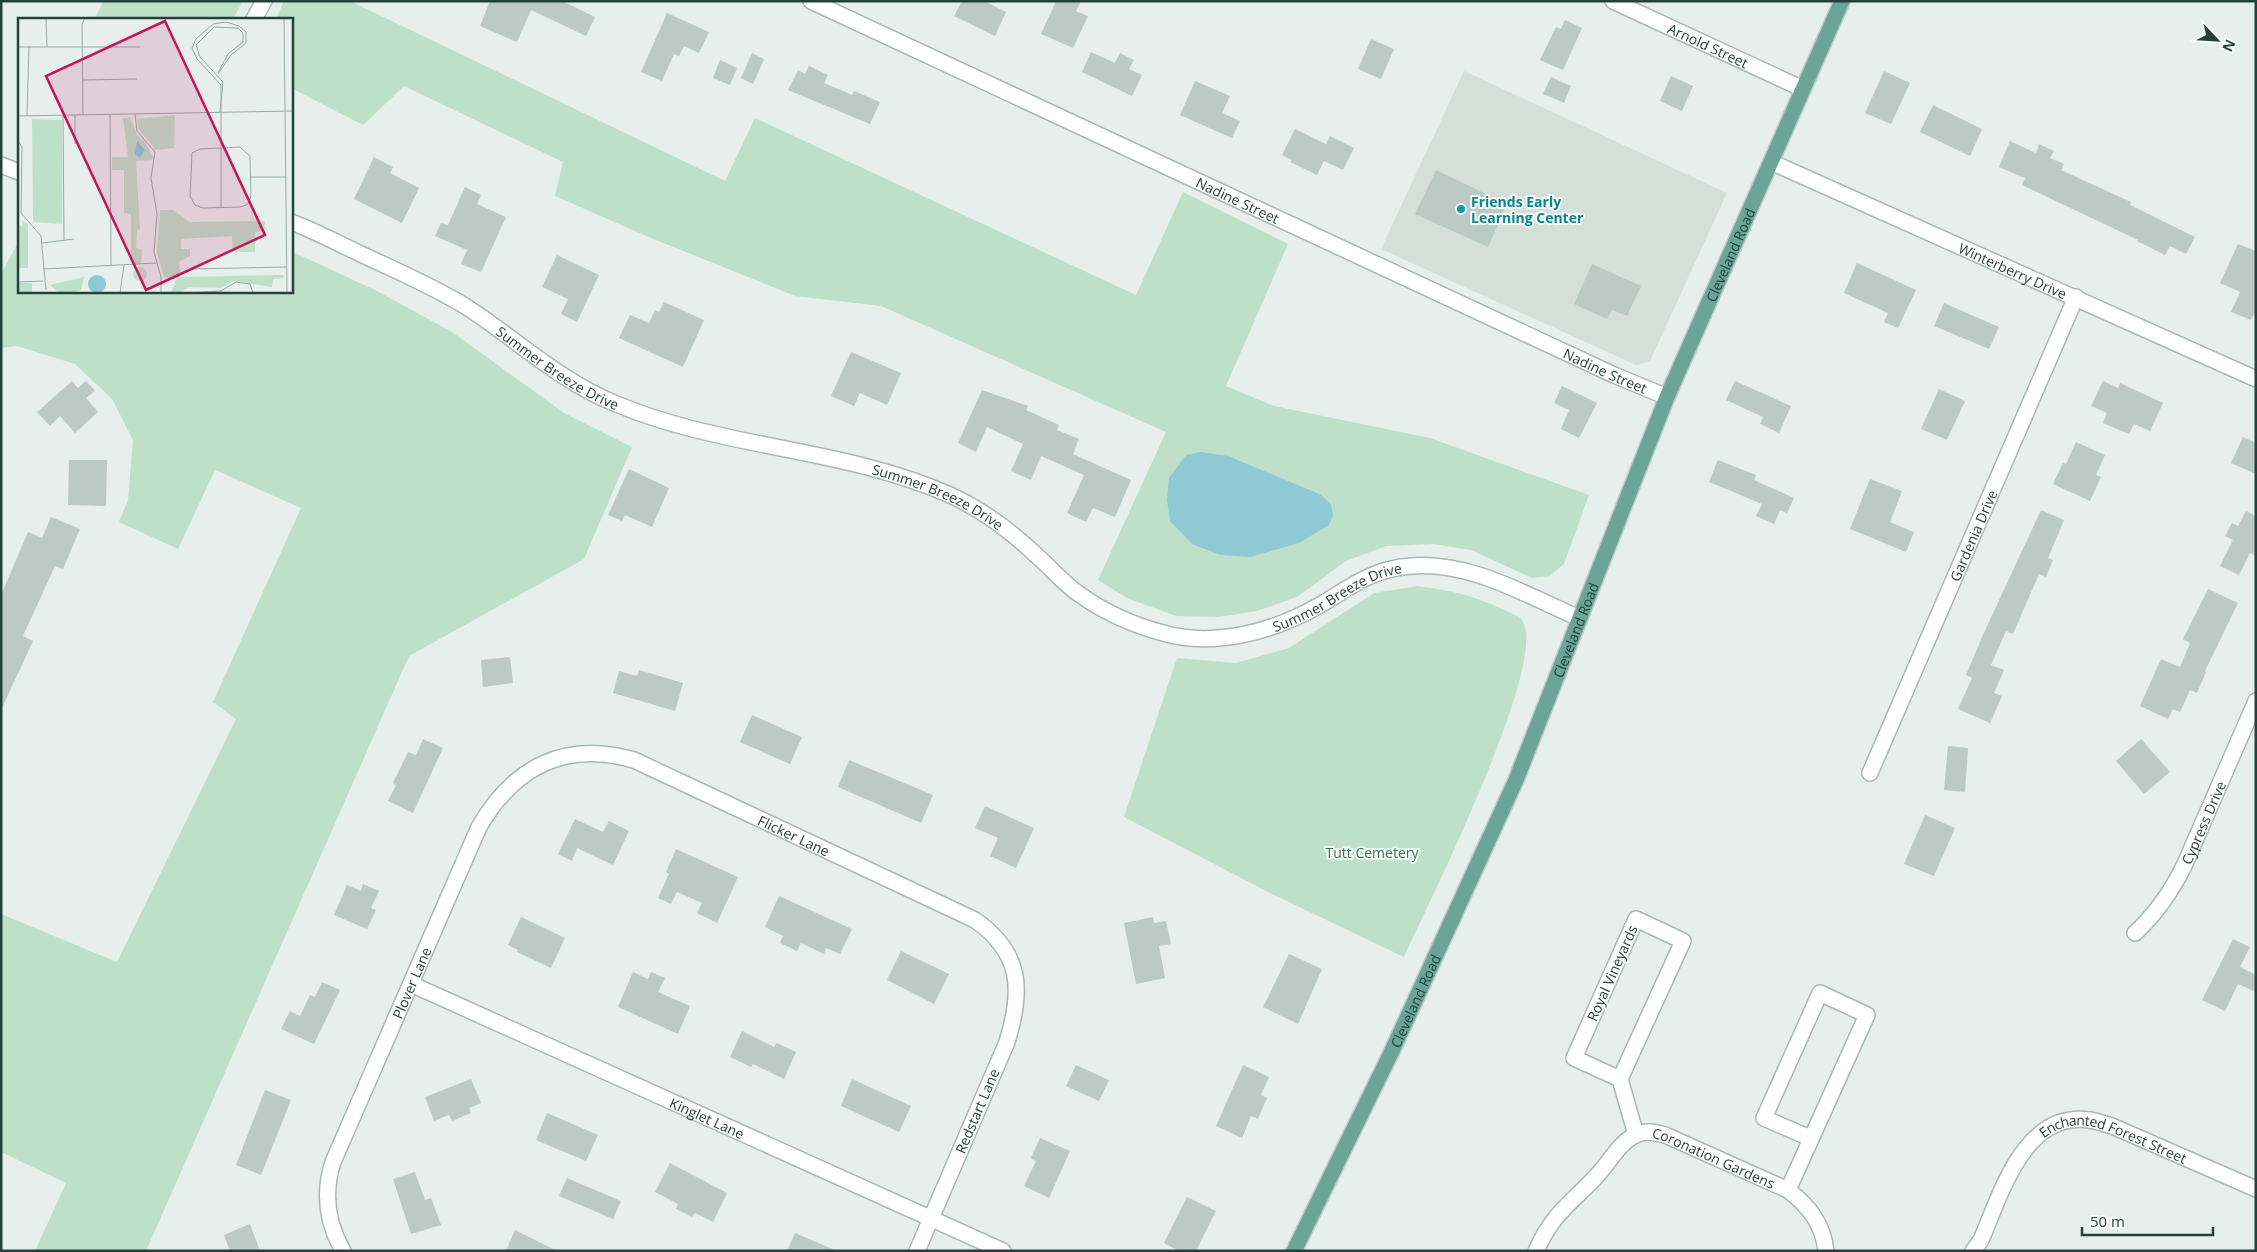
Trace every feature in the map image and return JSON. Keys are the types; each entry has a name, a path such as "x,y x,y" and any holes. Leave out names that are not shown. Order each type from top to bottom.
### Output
{"main road":[{"name":"Cleveland Road","path":"1294,1251 1383,1069 1516,780 1667,397 1842,1"}],"street":[{"path":"255,18 264,1"},
{"name":"Nadine Street","path":"811,1 1614,375 1667,397"},
{"name":"Arnold Street","path":"1613,1 1803,89"},
{"name":"Winterberry Drive","path":"1770,162 2256,380"},
{"path":"1,165 18,172"},
{"name":"Summer Breeze Drive","path":"292,222 428,286 462,304 496,327 537,360 611,402 700,432 853,462 908,479 980,510 1012,532 1076,592 1103,609 1134,624 1166,634 1205,640 1242,634 1276,625 1316,607 1382,570 1413,565 1445,566 1474,573 1579,618"},
{"name":"Gardenia Drive","path":"1870,773 2076,298"},
{"name":"Cypress Drive","path":"2135,933 2154,916 2172,889 2184,866 2256,701"},
{"name":"Flicker Lane","path":"549,761 581,753 600,753 634,760 974,920 998,938 1007,951 1014,967"},
{"name":"Plover Lane","path":"343,1251 334,1234 328,1216 326,1194 329,1173 479,827 492,805 523,775 549,761"},
{"name":"Royal Vineyards","path":"1636,919 1683,941 1620,1080 1574,1058 1636,919"},
{"name":"Redstart Lane","path":"917,1251 1007,1042 1014,1019 1017,997 1014,967"},
{"name":"Kinglet Lane","path":"411,984 1003,1251"},
{"name":"Coronation Gardens","path":"1788,1190 1867,1014 1820,993 1764,1118 1810,1138"},
{"path":"1536,1251 1544,1234 1558,1213 1601,1170 1614,1153 1636,1135 1620,1080"},
{"name":"Enchanted Forest Street","path":"1973,1251 1981,1240 2020,1154 2033,1139 2048,1129 2068,1121 2088,1120 2112,1126 2256,1189"},
{"name":"Coronation Gardens","path":"1636,1135 1654,1132 1665,1135 1788,1190 1806,1203 1817,1220 1825,1237 1826,1251"}],"shaded area":[{"path":"1464,71 1727,193 1650,361 1636,365 1381,249"}],"green space":[{"path":"103,1 243,1 234,18 95,18"},
{"path":"284,1 350,1 725,181 755,118 1136,295 1183,192 1288,244 1226,386 1274,406 1430,438 1589,495 1564,564 1550,576 1532,578 1471,550 1433,544 1386,546 1346,561 1297,597 1257,611 1219,617 1176,616 1127,598 1098,580 1166,432 881,306 795,296 651,238 555,196 563,162 404,86 363,125 292,89 292,18 276,18","holes":["1228,456 1320,494 1331,504"]},
{"path":"18,243 18,292 292,292 292,251 377,291 452,332 564,413 632,447 584,559 409,656 146,1251 35,1251 66,1183 1,1152 1,914 117,962 236,719 213,702 301,508 215,470 178,549 119,522 128,500 133,440 112,399 75,364 17,346 1,348 1,274"},
{"name":"Tutt Cemetery","path":"1418,586 1472,597 1516,615 1521,619 1526,641 1520,680 1483,784 1404,957 1270,893 1124,817 1177,658 1236,663 1289,648 1374,593"}],"water":[{"path":"1201,452 1228,456 1320,494 1331,504 1333,515 1329,525 1299,543 1250,557 1221,555 1192,544 1170,521 1167,500 1169,478 1186,455"}],"building":[{"path":"490,1 562,1 595,17 586,36 531,10 517,42 480,26"},
{"path":"962,1 984,1 1006,12 995,36 954,16"},
{"path":"1056,1 1081,1 1076,11 1088,16 1073,48 1041,34"},
{"path":"667,13 709,32 699,53 684,46 679,56 674,54 662,81 641,72"},
{"path":"1565,20 1582,28 1563,70 1540,60 1556,27 1561,29"},
{"path":"1371,39 1394,49 1381,79 1358,69"},
{"path":"1091,52 1115,63 1120,53 1134,60 1129,69 1142,75 1132,96 1082,72"},
{"path":"752,53 764,59 753,84 741,78"},
{"path":"720,60 737,68 730,85 713,78"},
{"path":"809,66 828,75 824,83 852,95 854,91 880,102 870,124 788,90 798,70 805,74"},
{"path":"1884,71 1910,83 1891,124 1865,113"},
{"path":"1671,76 1693,86 1682,111 1660,101"},
{"path":"1551,77 1571,86 1564,103 1543,94"},
{"path":"1195,81 1230,96 1222,113 1240,121 1232,138 1180,115"},
{"path":"1933,105 1982,129 1970,156 1920,132"},
{"path":"1295,129 1326,144 1330,136 1354,148 1343,170 1324,161 1317,175 1290,162 1292,160 1282,155"},
{"path":"2010,141 2036,153 2039,144 2054,151 2050,158 2064,164 2061,170 2131,202 2130,205 2195,237 2186,254 2170,246 2165,255 2138,240 2022,185 2025,178 1999,167"},
{"path":"374,157 393,167 390,173 419,188 402,223 354,199"},
{"name":"Friends Early Learning Center","path":"1436,170 1507,204 1488,247 1415,214"},
{"path":"465,187 481,195 477,204 506,217 481,272 461,264 467,250 435,236 441,223 448,225"},
{"path":"2238,244 2256,251 2256,310 2251,320 2231,312 2240,292 2220,283"},
{"path":"557,255 599,275 577,322 561,314 568,299 542,287"},
{"path":"1857,263 1916,290 1898,328 1884,322 1888,313 1844,293"},
{"path":"1592,264 1641,286 1627,316 1612,310 1607,319 1574,304"},
{"path":"664,302 704,320 683,367 619,338 630,315 649,323 655,310 659,312"},
{"path":"1944,303 1999,327 1989,349 1934,326"},
{"path":"851,352 901,373 887,405 860,393 854,406 831,396"},
{"path":"72,381 78,388 86,381 95,391 86,398 98,412 75,433 60,416 50,426 37,412"},
{"path":"1735,381 1791,406 1779,433 1760,424 1763,417 1726,400"},
{"path":"2103,381 2118,388 2120,383 2163,403 2150,431 2134,424 2129,434 2103,423 2107,413 2091,406"},
{"path":"1562,386 1597,403 1579,438 1561,429 1569,410 1554,403"},
{"path":"1939,389 1965,401 1947,440 1921,429"},
{"path":"982,390 1028,406 1026,410 1059,425 1057,430 1079,439 1073,454 1131,480 1115,517 1093,508 1086,522 1067,513 1084,475 1041,456 1031,480 1011,471 1023,444 987,427 976,452 958,443"},
{"path":"2243,437 2256,443 2256,474 2231,463"},
{"path":"2076,442 2105,455 2096,475 2101,477 2090,501 2053,484 2063,463 2066,464"},
{"path":"69,460 107,460 106,506 68,505"},
{"path":"1718,460 1756,475 1754,480 1794,498 1787,513 1780,510 1774,524 1756,516 1762,504 1709,482"},
{"path":"629,469 669,488 652,527 625,515 622,521 608,515"},
{"path":"1870,479 1902,491 1890,522 1914,532 1906,552 1850,529"},
{"path":"2041,510 2064,520 2048,558 2053,560 2046,577 2039,574 2013,634 2006,631 1991,665 2004,670 1994,693 2002,696 1990,723 1958,709 1972,678 1966,675"},
{"path":"2246,511 2256,516 2256,556 2250,553 2239,575 2220,566 2233,540 2225,536 2232,523 2238,526"},
{"path":"51,517 80,529 63,569 55,566 23,636 33,641 1,710 1,595 28,532 42,538"},
{"path":"2208,589 2238,603 2205,671 2197,693 2190,690 2180,712 2173,709 2168,719 2140,706 2161,659 2180,667 2190,643 2183,639"},
{"path":"510,657 513,683 483,687 481,660"},
{"path":"639,670 683,683 675,711 613,693 619,671 637,676"},
{"path":"752,715 802,737 790,764 740,742"},
{"path":"423,739 443,748 413,813 388,801 396,785 393,783 408,752 416,755"},
{"path":"2141,739 2170,772 2144,794 2116,761"},
{"path":"1948,746 1968,748 1965,792 1944,790"},
{"path":"849,760 933,795 921,823 838,787"},
{"path":"985,806 1034,828 1016,868 990,856 998,838 975,828"},
{"path":"1925,815 1955,828 1934,876 1904,864"},
{"path":"575,819 603,832 609,821 629,831 613,865 577,848 572,861 558,854"},
{"path":"676,849 738,877 717,923 697,913 702,903 677,892 671,904 658,898 669,874 666,872"},
{"path":"363,884 379,891 371,908 376,910 367,929 334,915 347,885 361,891"},
{"path":"779,896 852,929 840,954 826,948 824,954 801,943 797,951 780,943 783,936 765,927"},
{"path":"521,917 565,938 551,968 517,952 518,950 508,945"},
{"path":"1153,917 1154,923 1166,921 1171,944 1159,946 1165,978 1136,984 1124,923"},
{"path":"2233,939 2250,947 2240,967 2256,975 2256,992 2238,984 2225,1011 2202,1000"},
{"path":"901,951 949,974 934,1004 887,980"},
{"path":"1289,954 1322,969 1298,1024 1263,1007"},
{"path":"633,972 648,979 651,972 665,978 658,992 690,1006 678,1034 618,1007"},
{"path":"322,982 340,990 314,1044 281,1029 290,1011 300,1016 310,995 315,997"},
{"path":"742,1031 774,1047 777,1043 796,1052 784,1079 753,1064 751,1067 730,1057"},
{"path":"1076,1065 1109,1080 1099,1101 1066,1086"},
{"path":"1243,1065 1269,1077 1261,1095 1267,1098 1258,1119 1251,1116 1242,1138 1216,1126"},
{"path":"471,1079 481,1103 469,1108 471,1113 452,1121 449,1115 434,1121 425,1097"},
{"path":"852,1079 911,1106 899,1132 841,1106"},
{"path":"265,1090 291,1100 261,1175 236,1165"},
{"path":"547,1113 598,1135 586,1161 536,1140"},
{"path":"1040,1138 1070,1151 1049,1198 1024,1186 1036,1161 1031,1158"},
{"path":"670,1163 727,1193 713,1222 695,1213 692,1217 676,1209 678,1204 655,1192"},
{"path":"415,1172 425,1200 431,1198 441,1225 411,1234 393,1179"},
{"path":"567,1178 621,1201 613,1219 559,1196"},
{"path":"1187,1197 1216,1211 1196,1251 1179,1251 1164,1243"},
{"path":"250,1224 260,1251 230,1251 224,1235"},
{"path":"515,1230 557,1251 506,1251"},
{"path":"795,1233 837,1251 787,1251"}],"place":[{"name":"Friends Early Learning Center","path":"1461,209"}]}
